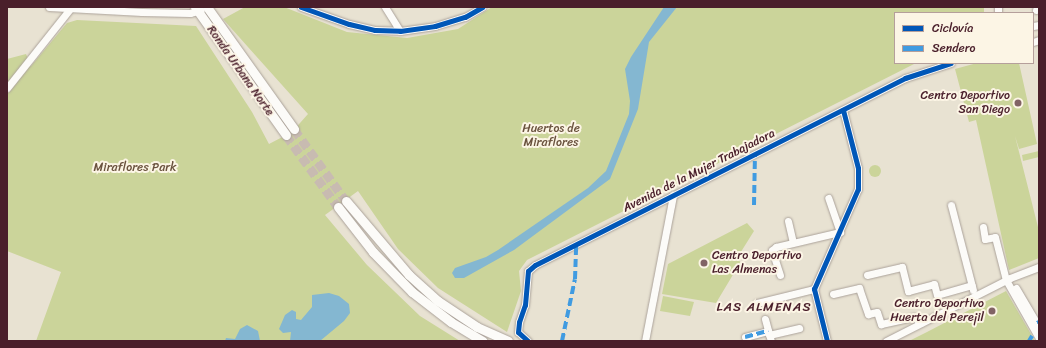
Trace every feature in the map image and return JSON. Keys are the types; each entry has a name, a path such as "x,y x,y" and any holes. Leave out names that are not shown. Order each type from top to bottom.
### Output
{"main road":[{"name":"Ronda Urbana Norte","path":"201,8 294,129"},
{"name":"Ronda Urbana Norte","path":"201,8 286,135"},
{"path":"346,201 409,275 438,301 470,322 508,341"},
{"path":"338,207 373,252 412,292 451,322 483,341"}],"street":[{"path":"49,7 69,10 142,12 201,8"},
{"path":"142,12 156,7"},
{"path":"301,7 350,24 375,30 400,31 435,26 465,17 482,7"},
{"path":"385,7 400,31"},
{"path":"7,88 69,10"},
{"name":"Avenida de la Mujer Trabajadora","path":"528,341 518,332 519,322 525,305 528,272 535,265 905,78 948,64"},
{"path":"827,341 814,289 840,232 858,183 858,168 843,110"},
{"path":"645,341 673,195"},
{"path":"828,198 840,232"},
{"path":"951,205 974,296"},
{"path":"788,221 793,242"},
{"path":"983,227 986,239 994,237 1008,279 1039,338"},
{"path":"780,275 772,250 793,242 840,232"},
{"path":"867,275 902,267 908,291 934,284 937,295 972,285"},
{"path":"886,341 1008,279 1039,267"},
{"path":"1008,279 1039,327"},
{"path":"833,294 859,288 868,314 877,312 881,324 914,317 921,323"},
{"path":"757,303 814,289"},
{"path":"959,289 961,302"},
{"path":"765,319 769,336"},
{"path":"905,319 908,330"},
{"path":"745,337 769,336 799,328"}],"green space":[{"name":"Miraflores Park","path":"245,7 284,7 347,32 407,38 458,29 492,7 984,7 984,12 894,12 894,64 914,64 527,260 519,271 521,291 507,332 438,288 398,249 358,191 325,215 367,265 420,316 460,341 36,341 61,272 7,251 7,59 26,54 31,66 67,23 77,20 196,26 252,112 269,144 292,132 308,114 223,19"},
{"path":"973,64 1019,64 1037,144 1019,149 1015,136 1039,231 1039,258 1009,270 976,120 969,122 955,69"},
{"path":"1039,151 1039,157 1023,161 1022,155"},
{"path":"873,165 877,165 881,171 877,177 873,177 869,173 869,169"},
{"name":"Centro Deportivo Las Almenas","path":"747,223 754,231 739,255 740,263 716,303 662,294 668,264"},
{"name":"Centro Deportivo Huerta del Perejil","path":"1006,291 1035,341 909,341 927,332"},
{"path":"663,296 694,302 690,316 660,311"}],"water":[{"path":"664,7 677,7 649,42 638,109 610,179 514,250 464,278 455,278 452,273 455,268 486,257 498,250 588,188 606,171 629,114 630,101 625,69 631,57"},
{"path":"329,293 339,296 349,304 350,313 344,321 320,341 290,341 291,332 283,333 279,329 285,315 292,310 296,312 296,319 301,320 312,307 312,295"},
{"path":"247,325 258,331 260,341 225,341 226,338 235,339 240,329"}],"tunnel":[{"path":"294,129 346,201"},
{"path":"286,135 338,207"}],"marked path":[{"path":"754,205 755,154"},
{"path":"562,341 575,279 576,244"},
{"path":"745,337 768,331"},
{"path":"1029,341 1032,336"}],"cycle path":[{"path":"301,7 349,24 375,30 400,31 435,26 465,17 482,7"},
{"path":"528,341 518,332 519,322 525,305 528,271 535,265 905,78 948,64"},
{"path":"827,341 814,289 858,189 858,168 843,110"}],"place":[{"name":"Centro Deportivo San Diego","path":"1018,103"},
{"name":"Centro Deportivo Las Almenas","path":"704,263"},
{"name":"Centro Deportivo Huerta del Perejil","path":"992,311"}],"district":[{"name":"LAS ALMENAS","path":"764,307"}],"park label":[{"name":"Huertos de Miraflores","path":"551,136"}]}
